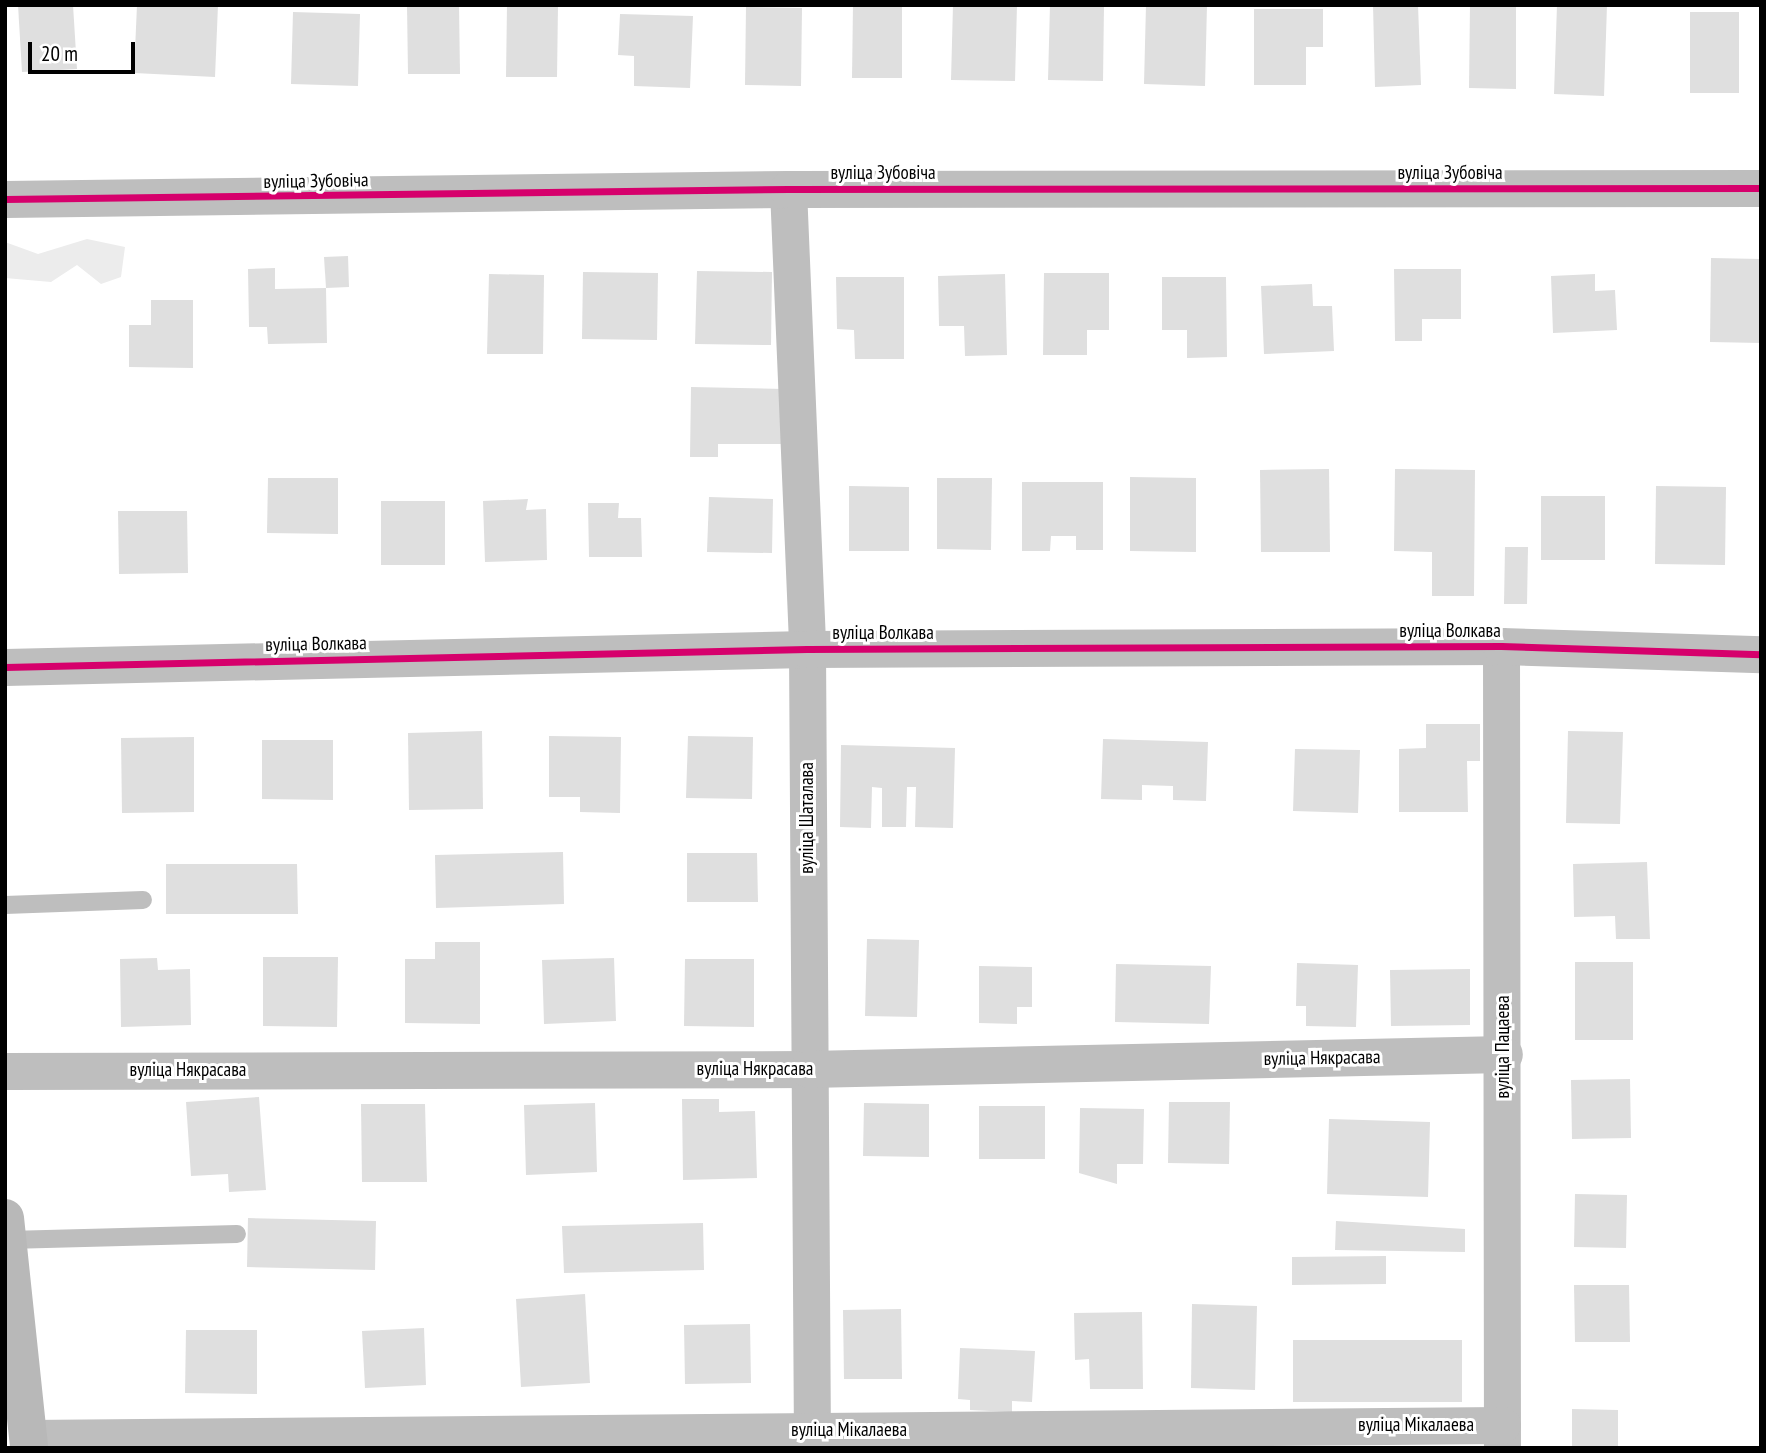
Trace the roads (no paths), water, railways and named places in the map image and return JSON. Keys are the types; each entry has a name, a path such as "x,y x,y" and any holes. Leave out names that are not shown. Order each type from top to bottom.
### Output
{"street":[{"name":"вуліца Зубовіча","path":"5,199 788,189 1761,188"},
{"name":"вуліца Шаталава","path":"788,189 807,649 807,1069 811,1439"},
{"name":"вуліца Волкава","path":"5,667 807,649 1501,646 1761,654"},
{"name":"вуліца Пацаева","path":"1501,646 1504,1054 1502,1436"},
{"name":"вуліца Някрасава","path":"5,1071 807,1069 1504,1054"},
{"path":"6,1229 29,1443"},
{"name":"вуліца Мікалаева","path":"29,1443 1502,1436"}],"lane":[{"path":"5,905 143,900"},
{"path":"6,1229 237,1234"}]}
